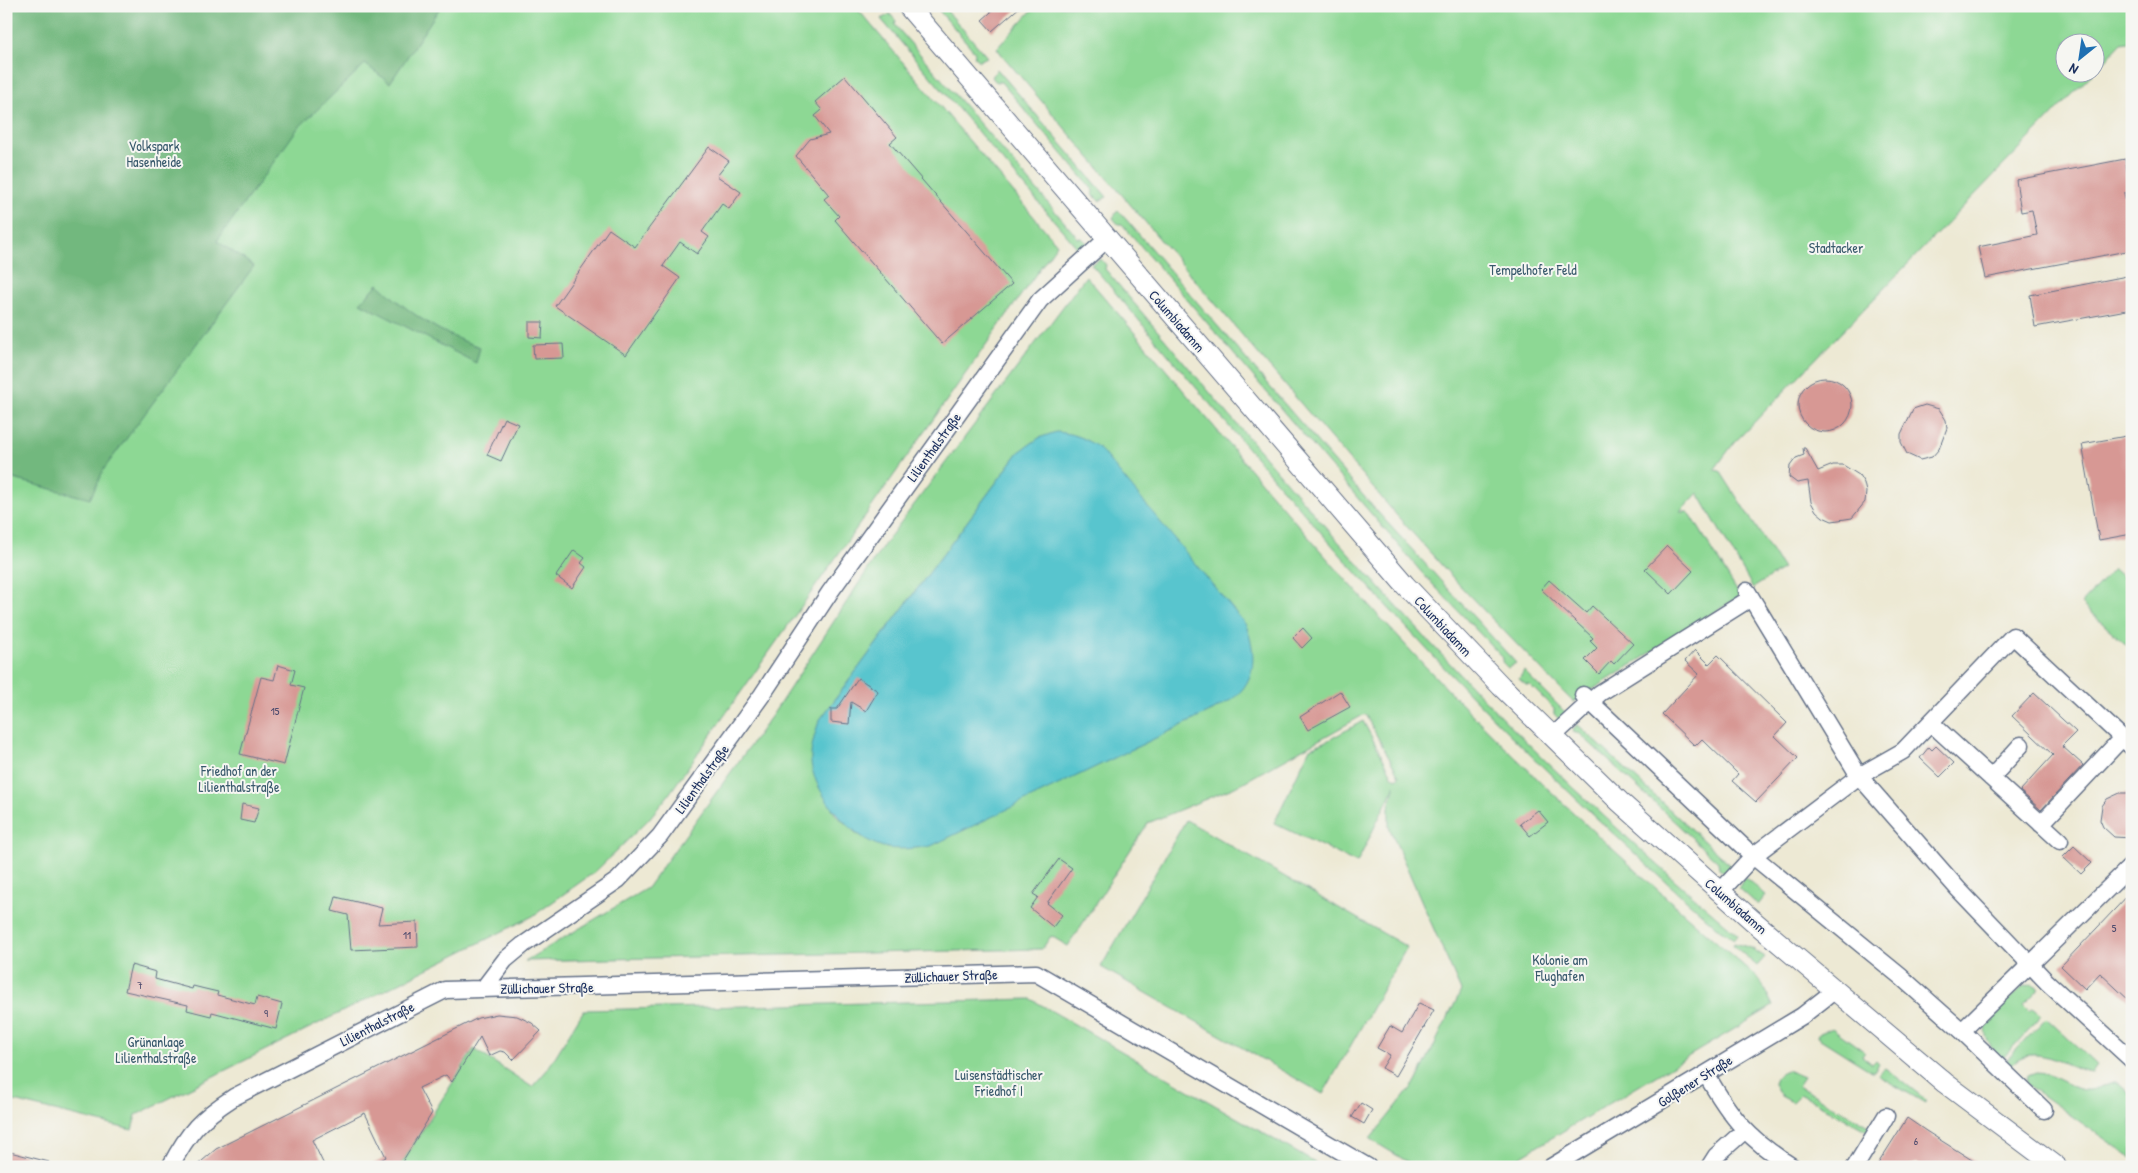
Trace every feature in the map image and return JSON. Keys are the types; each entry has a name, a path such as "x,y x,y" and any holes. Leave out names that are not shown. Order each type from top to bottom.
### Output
{"main road":[{"name":"Columbiadamm","path":"908,6 1405,585 1552,737 1620,802 1834,991 1978,1110 2057,1167"}],"street":[{"name":"Lilienthalstraße","path":"170,1167 191,1130 210,1112 234,1097 445,990 483,989 505,960 522,945 618,880 660,836 762,695 830,592 1040,300 1107,238"},
{"path":"1552,737 1586,699 1600,693 1749,595 1859,776 1958,889 2047,982 2132,1060"},
{"path":"1720,892 1753,856 1859,776 1903,750 1931,723 2012,636 2127,743 2041,824"},
{"path":"1586,699 1753,856 1900,976 1962,1031 2044,1110"},
{"path":"1931,723 2060,841"},
{"path":"1990,778 2021,745"},
{"path":"1962,1031 2132,864"},
{"name":"Züllichauer Straße","path":"483,989 1036,973 1368,1167"},
{"name":"Golßener Straße","path":"1553,1166 1802,1016 1834,991"},
{"path":"1706,1074 1730,1115 1744,1131 1770,1153 1793,1167"},
{"path":"1855,1167 1886,1116"},
{"path":"1709,1167 1716,1156 1744,1131"}],"green space":[{"path":"6,6 855,6 1057,244 667,797 648,820 596,871 533,916 136,1115 132,1130 6,1099"},
{"name":"Volkspark Hasenheide","path":"6,6 441,6 390,83 365,64 298,128 217,241 254,266 104,469 90,499 6,477"},
{"path":"935,6 943,6 987,57 979,61 974,57 975,52"},
{"name":"Tempelhofer Feld","path":"1036,6 2132,6 2132,41 2122,43 2106,60 2106,32 2056,32 2056,82 2084,82 1734,443 1714,470 1720,471 1783,569 1753,588 1698,493 1680,512 1688,512 1691,515 1740,596 1573,702 1464,590 1399,518 997,48"},
{"path":"890,14 896,21 895,25 1078,238 1082,238 1088,244 1081,252 881,19"},
{"path":"997,69 1107,197 1099,201 1093,195 1094,191 1001,82 996,82 992,77"},
{"path":"1118,210 1374,508 1516,663 1508,668 1502,662 1503,658 1423,574 1122,224 1118,224 1113,218"},
{"path":"1101,259 1106,265 1105,269 1242,430 1429,642 1509,725 1573,787 1671,877 1738,935 1735,939 1719,929 1609,830 1537,762 1433,656 1302,511 1091,264"},
{"name":"Kolonie am Flughafen","path":"1086,276 1337,570 1424,665 1464,707 1588,827 1760,980 1773,1006 1503,1167 1416,1167 1370,1139 1416,1082 1461,991 1389,827 1389,807 1395,785 1357,863 1274,823 1310,748 1363,721 1393,777 1397,779 1399,776 1365,714 1235,787 1148,823 1068,946 1051,936 1042,949 525,961 647,888 773,714 886,542","holes":["1019,452 1214,710 931,845 887,848 857,834 835,814 816,777 819,721"]},
{"path":"378,284 426,322 452,336 480,347 476,363 360,303"},
{"path":"2114,569 2132,586 2132,650 2081,604"},
{"path":"1524,671 1566,713 1559,719 1554,714 1554,709 1530,685 1526,685 1519,679"},
{"path":"1577,724 1732,867 1724,872 1719,868 1718,862 1580,734 1572,732"},
{"path":"1186,820 1407,947 1323,1094 1101,967"},
{"path":"1744,877 1766,895 1758,905 1739,888"},
{"path":"1734,943 1751,948 1765,957 1757,966 1733,945"},
{"path":"2032,984 2040,988 2023,1005 2029,1011 2033,1008 2042,1015 2002,1059 1991,1047 1987,1039 1986,1023 2022,987"},
{"name":"Luisenstädtischer Friedhof I","path":"1031,999 1322,1167 399,1167 474,1049 532,1087 547,1070 584,1010"},
{"path":"2046,1018 2097,1065 2092,1072 2039,1055 2019,1058 2010,1066 2005,1062"},
{"path":"1832,1028 1865,1052 1862,1056 1872,1064 1876,1060 1879,1063 1874,1071 1871,1071 1817,1037 1819,1033"},
{"path":"1885,1068 1925,1099 1925,1103 1879,1076 1878,1074"},
{"path":"1787,1070 1804,1077 1798,1086 1873,1128 1871,1133 1800,1094 1792,1102 1781,1096 1774,1084 1775,1079"},
{"path":"2036,1073 2054,1077 2084,1090 2115,1082 2123,1086 2132,1095 2132,1158 2026,1084 2028,1076"}],"water":[{"path":"1056,432 1078,436 1098,447 1246,625 1253,653 1249,679 1244,688 1235,697 1214,710 931,846 900,849 876,845 863,838 839,816 828,803 820,789 811,762 813,742 819,721 1019,452 1039,438"}],"building":[{"path":"998,6 1021,6 992,31 982,20"},
{"path":"845,76 897,137 890,143 1012,284 942,344 835,220 839,216 824,199 829,195 796,156 810,139 829,134 815,116 822,110 815,102"},
{"path":"709,147 729,161 717,176 741,192 729,209 722,204 702,232 709,237 697,254 680,242 663,266 680,278 626,355 555,306 609,229 635,247"},
{"path":"2125,159 2131,192 2124,193 2132,236 2132,250 1985,278 1978,247 2037,235 2032,210 2021,212 2016,180"},
{"path":"2132,275 2132,309 2035,327 2030,295"},
{"path":"529,322 543,322 542,338 529,337"},
{"path":"563,344 564,358 534,359 533,345"},
{"path":"1820,378 1830,378 1840,382 1848,390 1852,405 1848,420 1840,428 1830,432 1820,432 1810,428 1802,420 1798,410 1798,400 1802,390 1810,382"},
{"path":"1925,405 1939,409 1946,420 1947,428 1939,449 1932,457 1920,460 1907,454 1901,442 1901,434 1913,409"},
{"path":"504,418 518,424 501,461 487,455"},
{"path":"2132,435 2132,514 2128,515 2132,534 2099,540 2082,444"},
{"path":"1803,448 1805,448 1818,471 1833,465 1843,465 1859,475 1864,483 1866,492 1865,502 1852,518 1832,521 1823,517 1816,511 1811,502 1808,481 1797,483 1789,477 1790,466 1796,458 1804,455"},
{"path":"1667,546 1693,571 1671,594 1645,569"},
{"path":"574,550 585,558 581,563 586,567 572,588 556,576"},
{"path":"1549,580 1586,613 1592,606 1633,644 1614,664 1611,661 1599,674 1585,660 1597,648 1590,641 1593,638 1541,589"},
{"path":"1303,628 1312,638 1302,648 1293,638"},
{"path":"1695,650 1709,664 1718,655 1787,723 1775,736 1798,758 1756,802 1732,781 1738,774 1702,739 1695,746 1662,714 1699,674 1685,661"},
{"path":"278,665 295,670 291,685 304,688 284,765 240,754 261,677 274,680"},
{"path":"858,678 878,691 866,711 851,702 849,724 831,722 831,709 837,709"},
{"path":"1340,691 1350,707 1308,730 1300,717"},
{"path":"2034,693 2076,732 2062,746 2083,765 2041,810 2020,791 2053,755 2012,716"},
{"path":"1936,746 1954,763 1940,777 1920,758 1929,747 1932,750"},
{"path":"2120,793 2132,793 2132,838 2114,837 2103,827 2100,820 2102,806 2107,799"},
{"path":"242,804 259,808 254,823 240,820"},
{"path":"1538,810 1548,822 1530,836 1520,824"},
{"path":"2074,846 2092,863 2081,874 2063,857"},
{"path":"1059,859 1072,868 1047,903 1062,915 1053,927 1030,908 1038,897 1033,894"},
{"path":"2132,891 2132,1003 2100,973 2085,989 2061,966"},
{"path":"336,897 382,908 378,924 417,922 418,947 351,950 348,915 332,911"},
{"path":"131,965 156,972 155,979 192,989 193,986 218,992 217,995 255,1005 257,997 282,1004 276,1029 212,1012 211,1016 187,1010 188,1005 125,991"},
{"path":"1419,1003 1434,1010 1396,1076 1382,1068 1390,1055 1377,1048 1390,1026 1402,1033"},
{"path":"497,1014 517,1016 532,1023 541,1031 513,1060 505,1052 500,1051 489,1056 480,1037 452,1082 446,1075 419,1088 432,1113 399,1167 368,1167 386,1157 365,1113 312,1140 325,1167 195,1167 216,1149 478,1018"},
{"path":"1361,1103 1372,1110 1364,1124 1352,1117"},
{"path":"1907,1118 1983,1167 1923,1167 1917,1163 1904,1167 1876,1167"},
{"path":"6,1151 49,1162 48,1167 6,1167"}],"park label":[{"name":"Stadtacker","path":"1836,248"},
{"name":"Friedhof an der Lilienthalstraße","path":"239,780"},
{"name":"Grünanlage Lilienthalstraße","path":"156,1050"}]}
